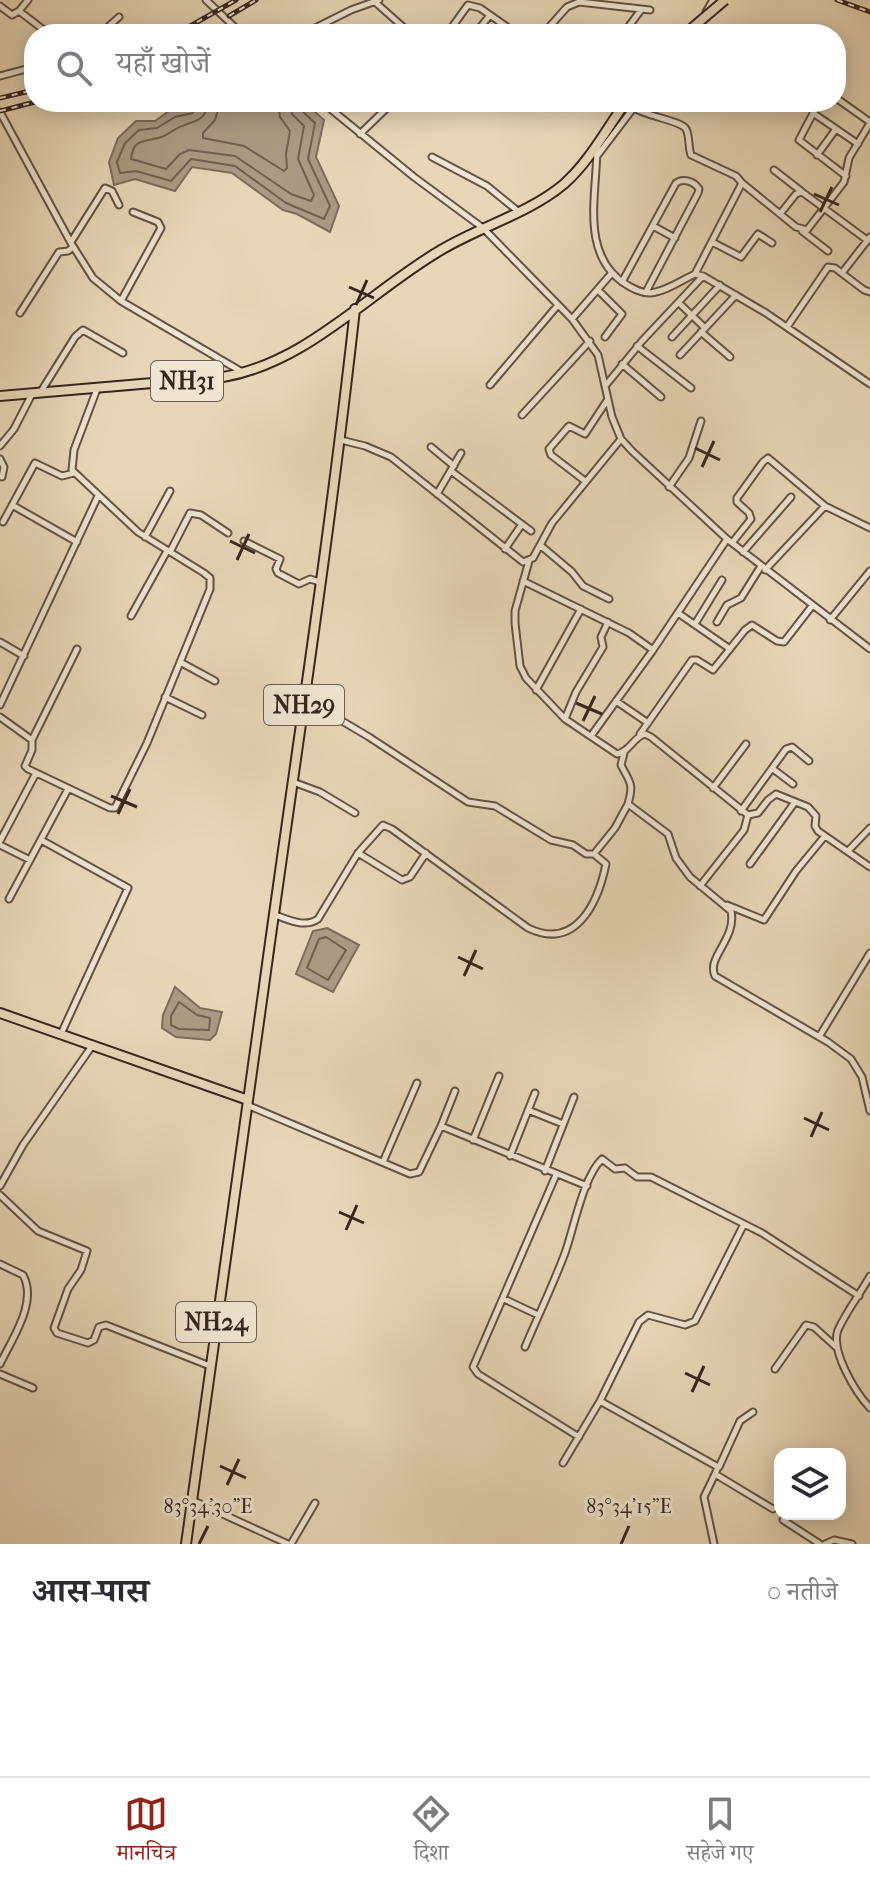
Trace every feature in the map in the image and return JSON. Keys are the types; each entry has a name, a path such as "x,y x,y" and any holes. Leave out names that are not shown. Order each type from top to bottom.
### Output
{"highway":[{"path":"697,24 725,0"},
{"name":"NH31","path":"0,396 244,373 275,362 427,259 519,212 563,184 624,112"},
{"name":"NH29","path":"248,1102 341,440 355,309"},
{"path":"0,1013 248,1102"},
{"name":"NH24","path":"186,1544 248,1102"}],"street":[{"path":"0,6 12,15 28,0"},
{"path":"206,0 231,24"},
{"path":"699,24 713,0"},
{"path":"325,24 376,1 400,24"},
{"path":"552,24 567,7 579,2 650,10"},
{"path":"454,24 468,5 503,24"},
{"path":"631,24 642,9"},
{"path":"19,11 36,24"},
{"path":"483,24 490,15"},
{"path":"111,24 119,17"},
{"path":"0,76 24,70"},
{"path":"801,230 807,230 840,188 846,176 846,164 870,122 846,105"},
{"path":"0,112 93,278 121,301 244,373"},
{"path":"334,112 483,228 572,319 598,355 612,417 621,439 729,541 870,649"},
{"path":"360,134 383,112"},
{"path":"597,157 626,112"},
{"path":"642,112 650,117 679,123 686,129 691,155 736,176 828,251"},
{"path":"846,176 799,140 813,113 858,144"},
{"path":"817,155 836,129"},
{"path":"597,145 595,237 603,264 622,282 646,293 658,291 695,274 742,183"},
{"path":"432,157 487,186 519,212"},
{"path":"774,170 869,239 842,273"},
{"path":"622,282 676,183 684,180 693,183 699,189 698,193 646,293"},
{"path":"20,313 59,252 67,252 72,245 105,188 112,191 119,205"},
{"path":"780,214 796,194 802,192"},
{"path":"121,301 161,228 158,222 133,212"},
{"path":"653,226 675,238"},
{"path":"712,242 741,257 758,234 772,243"},
{"path":"787,327 825,269 831,266 870,292"},
{"path":"572,319 611,274"},
{"path":"695,274 720,285 787,327 870,384"},
{"path":"606,385 637,346 703,276"},
{"path":"672,337 720,285"},
{"path":"598,290 622,314 605,337"},
{"path":"680,355 736,295"},
{"path":"679,303 730,357"},
{"path":"490,385 558,305"},
{"path":"0,446 75,337 83,330 123,353"},
{"path":"522,415 590,341"},
{"path":"637,346 691,388"},
{"path":"622,364 661,397"},
{"path":"77,649 32,740 32,750 25,766 68,789 115,808 180,662 211,583 204,573 145,537 74,473 71,466 74,450 97,389"},
{"path":"585,481 551,455 549,449 569,426 585,434 608,399"},
{"path":"669,487 689,458 701,421"},
{"path":"621,439 552,523 529,561 515,623 520,666 536,690 565,719 610,751 617,754 624,752"},
{"path":"341,440 391,457 517,559 529,561"},
{"path":"431,447 531,531"},
{"path":"437,494 461,453"},
{"path":"591,736 729,541 751,519 737,498 768,458 825,506 870,528"},
{"path":"0,459 4,467 2,477"},
{"path":"3,522 35,463 62,476 74,473"},
{"path":"145,537 170,491"},
{"path":"0,705 98,496"},
{"path":"743,552 791,497"},
{"path":"12,505 77,542"},
{"path":"717,622 727,605 741,598 763,568 825,506"},
{"path":"131,616 190,513 201,515 228,533"},
{"path":"505,549 522,524"},
{"path":"244,541 280,559 276,569 278,573 299,584 310,579 321,582"},
{"path":"540,545 572,572 583,586 609,599"},
{"path":"830,620 870,571"},
{"path":"695,624 722,580"},
{"path":"523,581 629,633 653,650"},
{"path":"594,854 615,828 628,804 632,789 621,765 624,752 689,663 697,660 713,670 752,625 777,641 784,642 812,606"},
{"path":"536,690 581,609"},
{"path":"678,613 730,649"},
{"path":"565,719 576,692 603,647 601,637 608,622"},
{"path":"0,642 24,656"},
{"path":"180,662 215,681"},
{"path":"165,697 202,715"},
{"path":"275,915 303,924 318,919 358,853 383,825 538,933 556,934 572,928 584,917 595,901 606,864 594,854 586,854 573,845 551,840 495,806 468,802 305,699"},
{"path":"616,701 648,723"},
{"path":"0,717 32,740"},
{"path":"639,735 651,737 748,815 758,813 776,794 813,811 815,826 824,837 870,867"},
{"path":"713,788 746,744"},
{"path":"741,811 789,747 809,761"},
{"path":"773,769 793,784"},
{"path":"30,860 0,843 36,773"},
{"path":"293,782 320,792 355,813"},
{"path":"9,899 68,789"},
{"path":"750,864 795,802"},
{"path":"628,804 668,834 676,858 700,886 725,903 764,920 796,871 824,837"},
{"path":"700,886 744,830 748,815"},
{"path":"848,851 870,828"},
{"path":"41,840 128,888 61,1034"},
{"path":"358,853 402,880 410,877 426,853"},
{"path":"725,903 731,911 732,927 713,963 715,976 841,1050 857,1066 870,1111"},
{"path":"819,1037 870,953"},
{"path":"0,1185 23,1145 92,1045"},
{"path":"473,1140 499,1076"},
{"path":"383,1162 417,1083"},
{"path":"248,1102 410,1174 417,1174 455,1091"},
{"path":"510,1156 535,1093"},
{"path":"545,1171 574,1097"},
{"path":"528,1110 563,1124"},
{"path":"441,1126 587,1186"},
{"path":"525,1347 565,1253 587,1186 602,1159 615,1169 625,1168 637,1177 651,1177 744,1224 859,1296"},
{"path":"556,1175 475,1359 474,1371 579,1437"},
{"path":"0,1195 38,1231 87,1251 81,1270 68,1289 54,1328 57,1333 88,1343 94,1340 99,1327 106,1325 210,1366"},
{"path":"563,1463 600,1401 643,1317 654,1316 685,1325 695,1321 744,1224"},
{"path":"0,1264 23,1275 28,1288 27,1305 0,1364"},
{"path":"837,1348 838,1330 870,1276"},
{"path":"504,1299 538,1315"},
{"path":"775,1369 806,1325 814,1327 837,1348 855,1387 870,1408"},
{"path":"0,1374 33,1388"},
{"path":"600,1401 718,1467"},
{"path":"714,1544 704,1497 740,1421 753,1412"},
{"path":"715,1474 773,1509"},
{"path":"192,1500 290,1544 315,1503"},
{"path":"783,1520 822,1544 834,1540 852,1544"}],"water":[{"path":"168,112 315,112 324,120 316,157 339,206 330,232 283,210 232,173 192,167 175,191 135,179 114,185 109,162 118,138 136,121 155,121"},
{"path":"327,928 359,945 333,992 296,974 313,931"},
{"path":"175,987 200,1008 222,1012 216,1034 210,1040 176,1037 162,1028 163,1015"}],"railway":[{"path":"194,24 236,0"},
{"path":"229,16 256,0"},
{"path":"837,0 870,12"},
{"path":"0,98 24,92"},
{"path":"0,111 24,105"}]}
